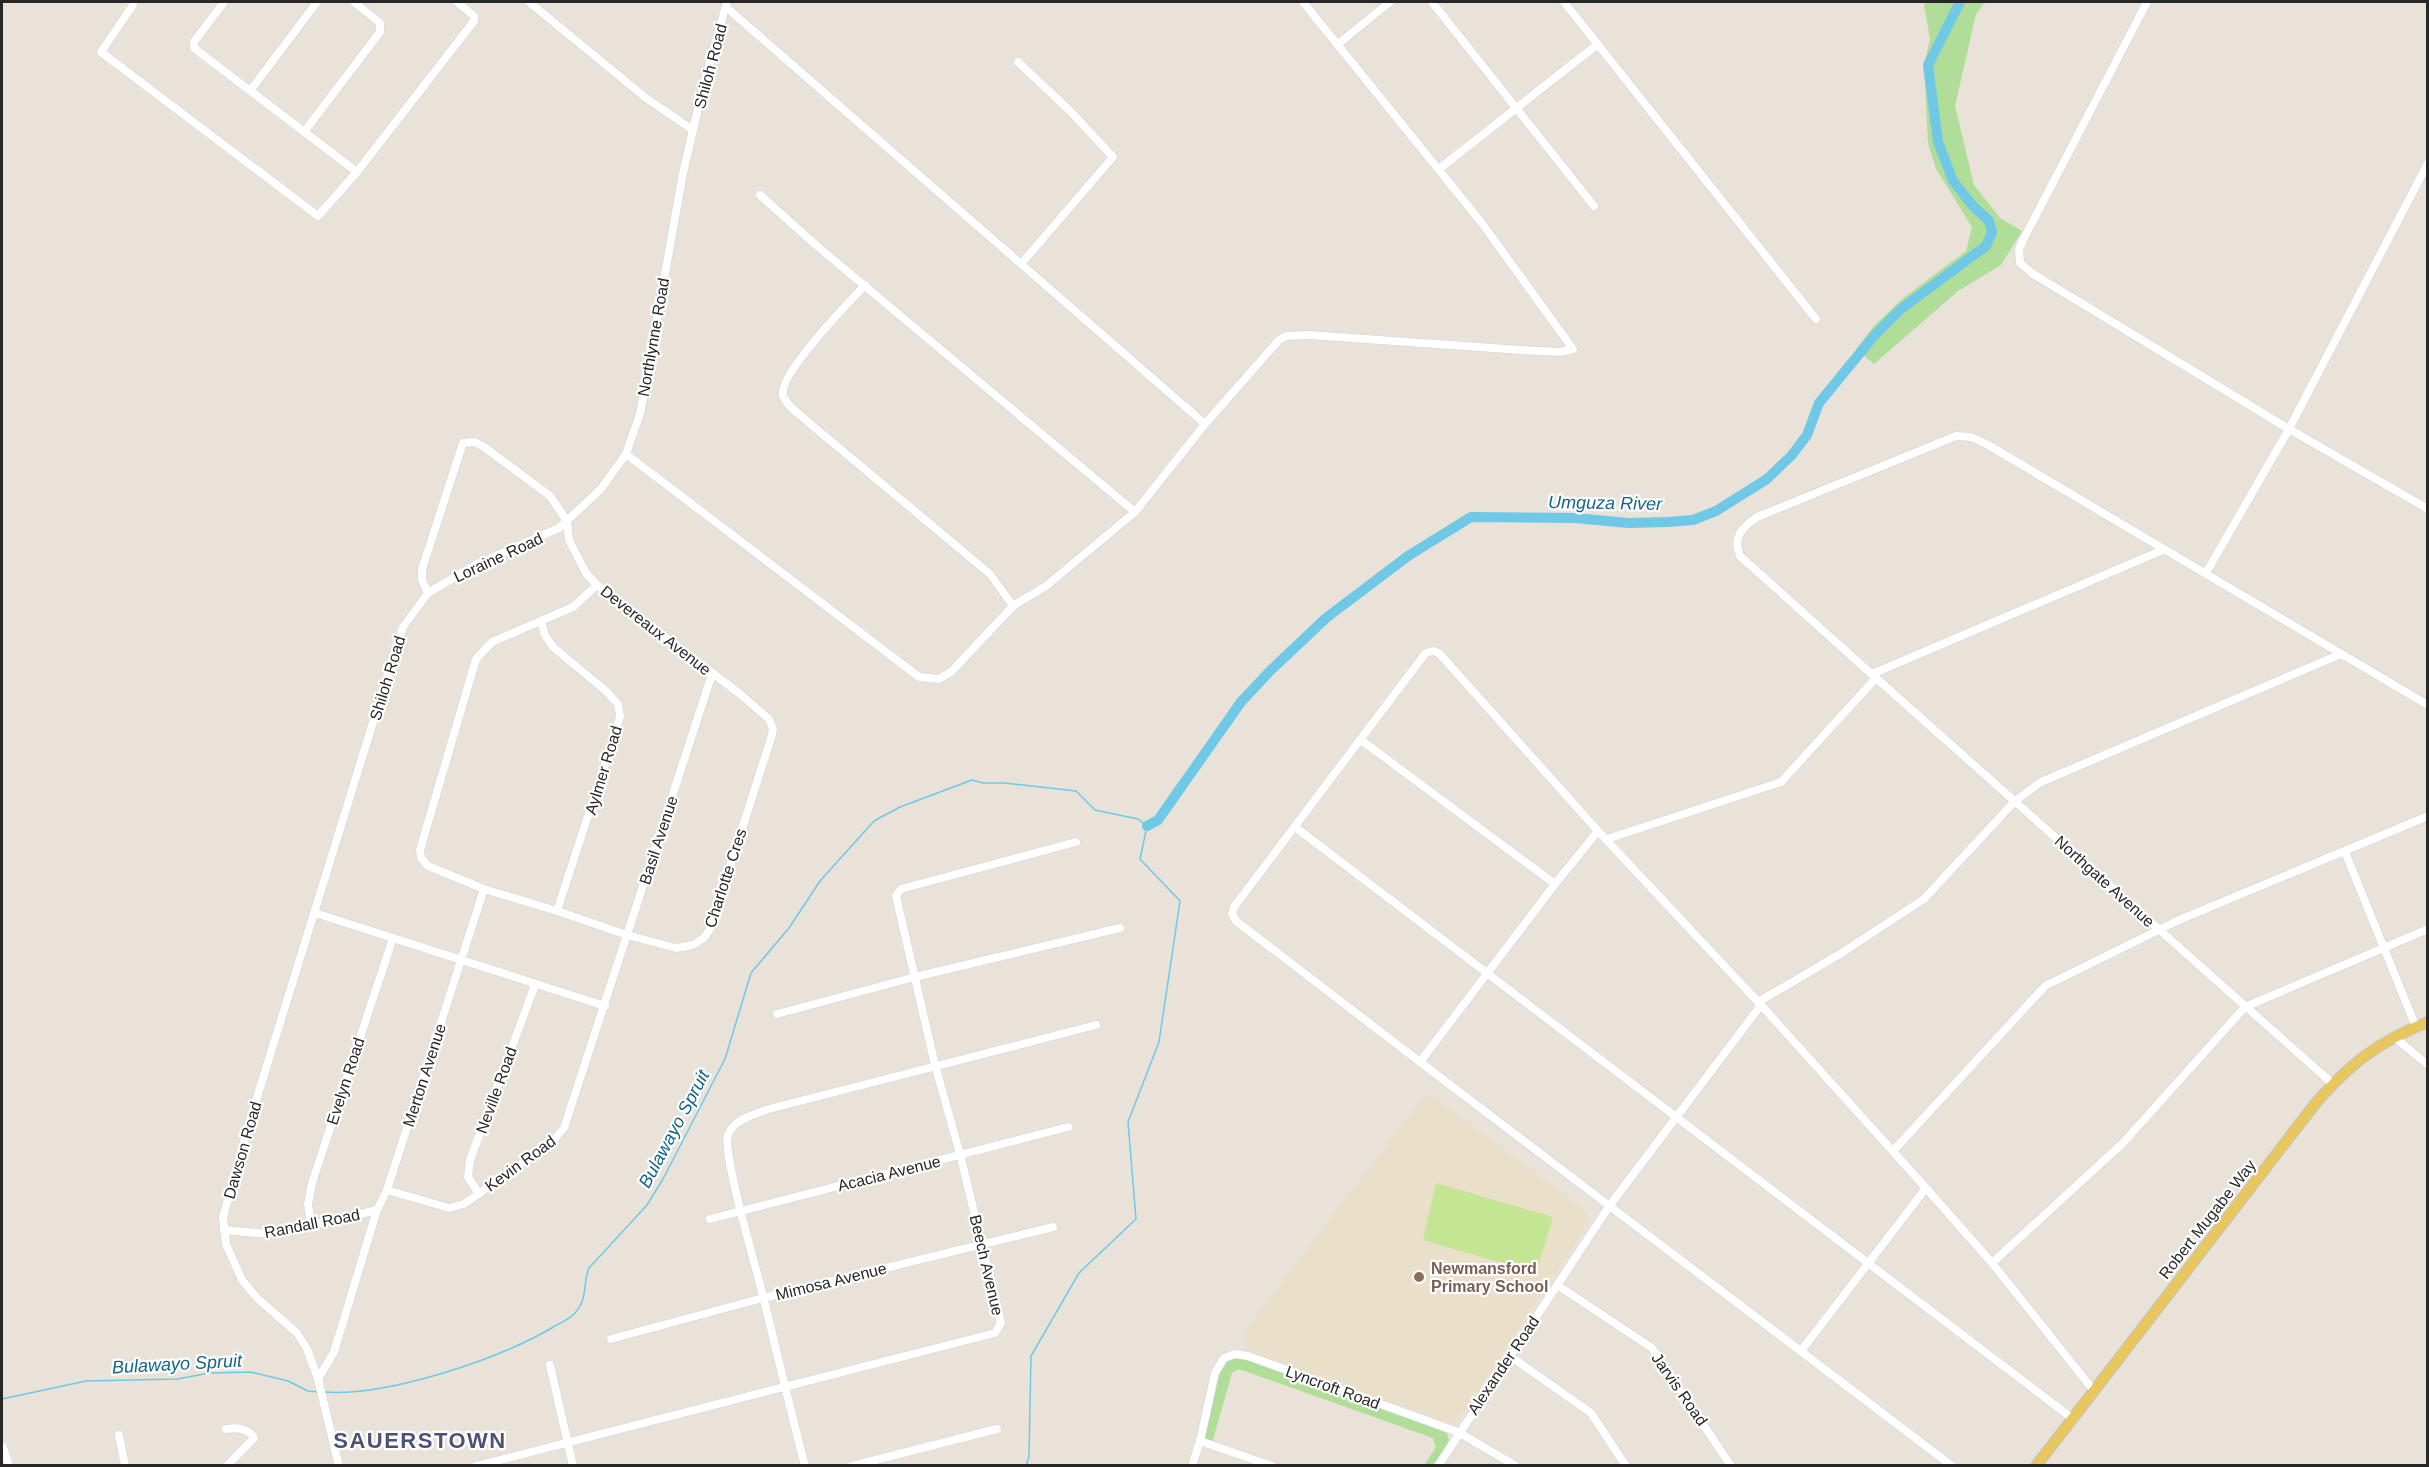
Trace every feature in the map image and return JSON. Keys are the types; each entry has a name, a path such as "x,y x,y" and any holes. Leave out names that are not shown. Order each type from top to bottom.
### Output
{"main road":[{"name":"Robert Mugabe Way","path":"2036,1466 2332,1084 2356,1061 2394,1037 2427,1022"}],"street":[{"path":"224,2 194,42 194,48 357,172"},
{"path":"250,90 317,2"},
{"path":"304,132 380,32 380,23 354,2"},
{"path":"132,3 101,52 315,215 321,215 474,21 474,16 457,2"},
{"path":"529,2 646,98 693,130"},
{"path":"626,454 919,677 939,679 951,672 1013,606 1046,586 1135,512 1205,424 1279,340 1286,336 1310,335 1560,352 1574,349 1481,222 1303,2"},
{"path":"1338,44 1390,2"},
{"path":"1432,2 1594,206"},
{"path":"1564,2 1816,319"},
{"path":"2147,2 2022,242 2019,250 2020,263 2033,274 2289,429 2427,509"},
{"path":"727,4 1205,424"},
{"name":"Shiloh Road","path":"693,130 727,4"},
{"path":"1439,169 1598,44"},
{"path":"1018,62 1113,157 1021,264"},
{"name":"Northlynne Road","path":"567,521 601,489 626,454 640,414 682,173 693,130"},
{"path":"2206,573 2289,429 2427,163"},
{"path":"760,195 1135,512"},
{"path":"865,285 791,370 783,389 784,398 808,422 990,574 1013,606"},
{"name":"Northgate Avenue","path":"2163,550 1988,445 1964,435 1956,436 1757,517 1748,523 1737,537 1740,556 2332,1084"},
{"name":"Devereaux Avenue","path":"428,593 422,574 429,548 463,443 475,442 550,496 567,521 569,540 586,573 597,585 769,719 773,729 772,735"},
{"name":"Loraine Road","path":"428,593 477,564 548,534 567,521"},
{"path":"1607,839 1781,783 1874,676 2163,550 2206,573 2427,705"},
{"name":"Charlotte Cres","path":"597,585 573,607 492,642 477,659 420,850 421,858 432,869 484,889 627,935 676,948 693,945 707,934 772,735"},
{"name":"Shiloh Road","path":"319,897 403,627 428,593"},
{"name":"Aylmer Road","path":"541,622 545,635 553,647 612,696 620,708 617,727 557,911"},
{"path":"1952,1466 1233,918 1234,907 1426,653 1435,651 1598,831 1760,1004 1992,1263 2094,1391"},
{"path":"1760,1004 1924,899 2014,801 2041,782 2342,654"},
{"name":"Basil Avenue","path":"605,1006 712,674"},
{"path":"1361,741 1555,884"},
{"path":"1893,1151 2045,986 2159,929 2427,816"},
{"path":"1295,827 2073,1419"},
{"path":"1420,1062 1487,972 1598,831"},
{"name":"Beech Avenue","path":"476,1466 995,1333 1001,1323 960,1154 935,1065 896,896 901,889 1076,842"},
{"path":"2345,852 2416,1027"},
{"path":"462,960 484,889"},
{"name":"Dawson Road","path":"319,897 241,1149 226,1202 224,1230 233,1264 242,1280 257,1298 297,1333 307,1349 318,1380 339,1466"},
{"path":"315,913 605,1006"},
{"path":"777,1014 915,977 1120,928"},
{"path":"1992,1263 2123,1143 2245,1007 2427,929"},
{"name":"Evelyn Road","path":"311,1225 308,1204 312,1183 393,938"},
{"name":"Merton Avenue","path":"387,1190 462,960"},
{"name":"Neville Road","path":"479,1194 468,1177 471,1160 535,985"},
{"name":"Alexander Road","path":"1438,1466 1458,1432 1610,1205 1760,1004"},
{"name":"Kevin Road","path":"387,1190 449,1208 464,1204 553,1141 564,1128 605,1006"},
{"path":"805,1466 741,1211 727,1140 733,1126 750,1115 769,1109 1096,1025"},
{"path":"2394,1037 2427,1065"},
{"name":"Acacia Avenue","path":"710,1220 1068,1126"},
{"path":"1801,1351 1926,1188"},
{"name":"Randall Road","path":"224,1230 267,1234 377,1210 387,1190"},
{"path":"318,1380 334,1352 377,1210"},
{"name":"Mimosa Avenue","path":"611,1339 763,1298 1053,1227"},
{"name":"Jarvis Road","path":"1557,1284 1652,1348 1731,1466"},
{"name":"Lyncroft Road","path":"1200,1441 1215,1373 1220,1362 1230,1354 1248,1356 1458,1432"},
{"path":"1510,1356 1591,1413 1626,1466"},
{"path":"550,1365 573,1466"},
{"path":"226,1429 250,1432 254,1438 226,1466"},
{"path":"852,1466 997,1429"},
{"path":"1458,1432 1516,1466"},
{"path":"118,1435 125,1466"},
{"path":"1192,1466 1200,1441 1272,1466"},
{"path":"3,1447 9,1466"}],"shaded area":[{"name":"Newmansford Primary School","path":"1433,1097 1585,1211 1588,1223 1455,1425 1246,1350 1244,1332 1422,1099"}],"green space":[{"path":"1926,2 1985,2 1976,14 1955,106 1974,185 2000,218 2022,231 2001,265 1958,291 1874,364 1856,349 1874,326 1902,299 1966,251 1972,227 1936,169 1928,143 1924,65 1930,39 1924,4"},
{"path":"1436,1183 1553,1217 1536,1273 1423,1240"},
{"path":"1235,1357 1262,1364 1447,1433 1449,1440 1435,1465 1424,1465 1436,1447 1433,1438 1239,1369 1232,1373 1212,1443 1203,1440 1221,1367 1227,1359"}],"waterway":[{"name":"Umguza River","path":"1147,826 1158,820 1241,702 1270,671 1326,618 1408,556 1471,517 1575,518 1628,523 1693,520 1716,511 1767,479 1792,455 1807,435 1819,403 1874,336 1901,309 1986,246 1992,232 1989,221 1973,206 1953,181 1938,142 1928,65 1960,2"},
{"name":"Bulawayo Spruit","path":"323,1392 349,1392 379,1388 442,1373 505,1351 532,1339 572,1316 582,1302 589,1268 647,1205 663,1179 725,1059 751,973 789,928 820,881 874,821 900,807 972,780 983,783 1004,783 1076,791 1095,810 1138,819 1147,826 1140,859 1180,901 1159,1042 1128,1122 1136,1219 1079,1273 1031,1356 1029,1456 1026,1466"},
{"name":"Bulawayo Spruit","path":"2,1399 86,1381 177,1379 210,1373 251,1372 288,1381 308,1391 319,1392"}],"place":[{"name":"Newmansford Primary School","path":"1419,1277"}],"district":[{"name":"SAUERSTOWN","path":"420,1440"}]}
